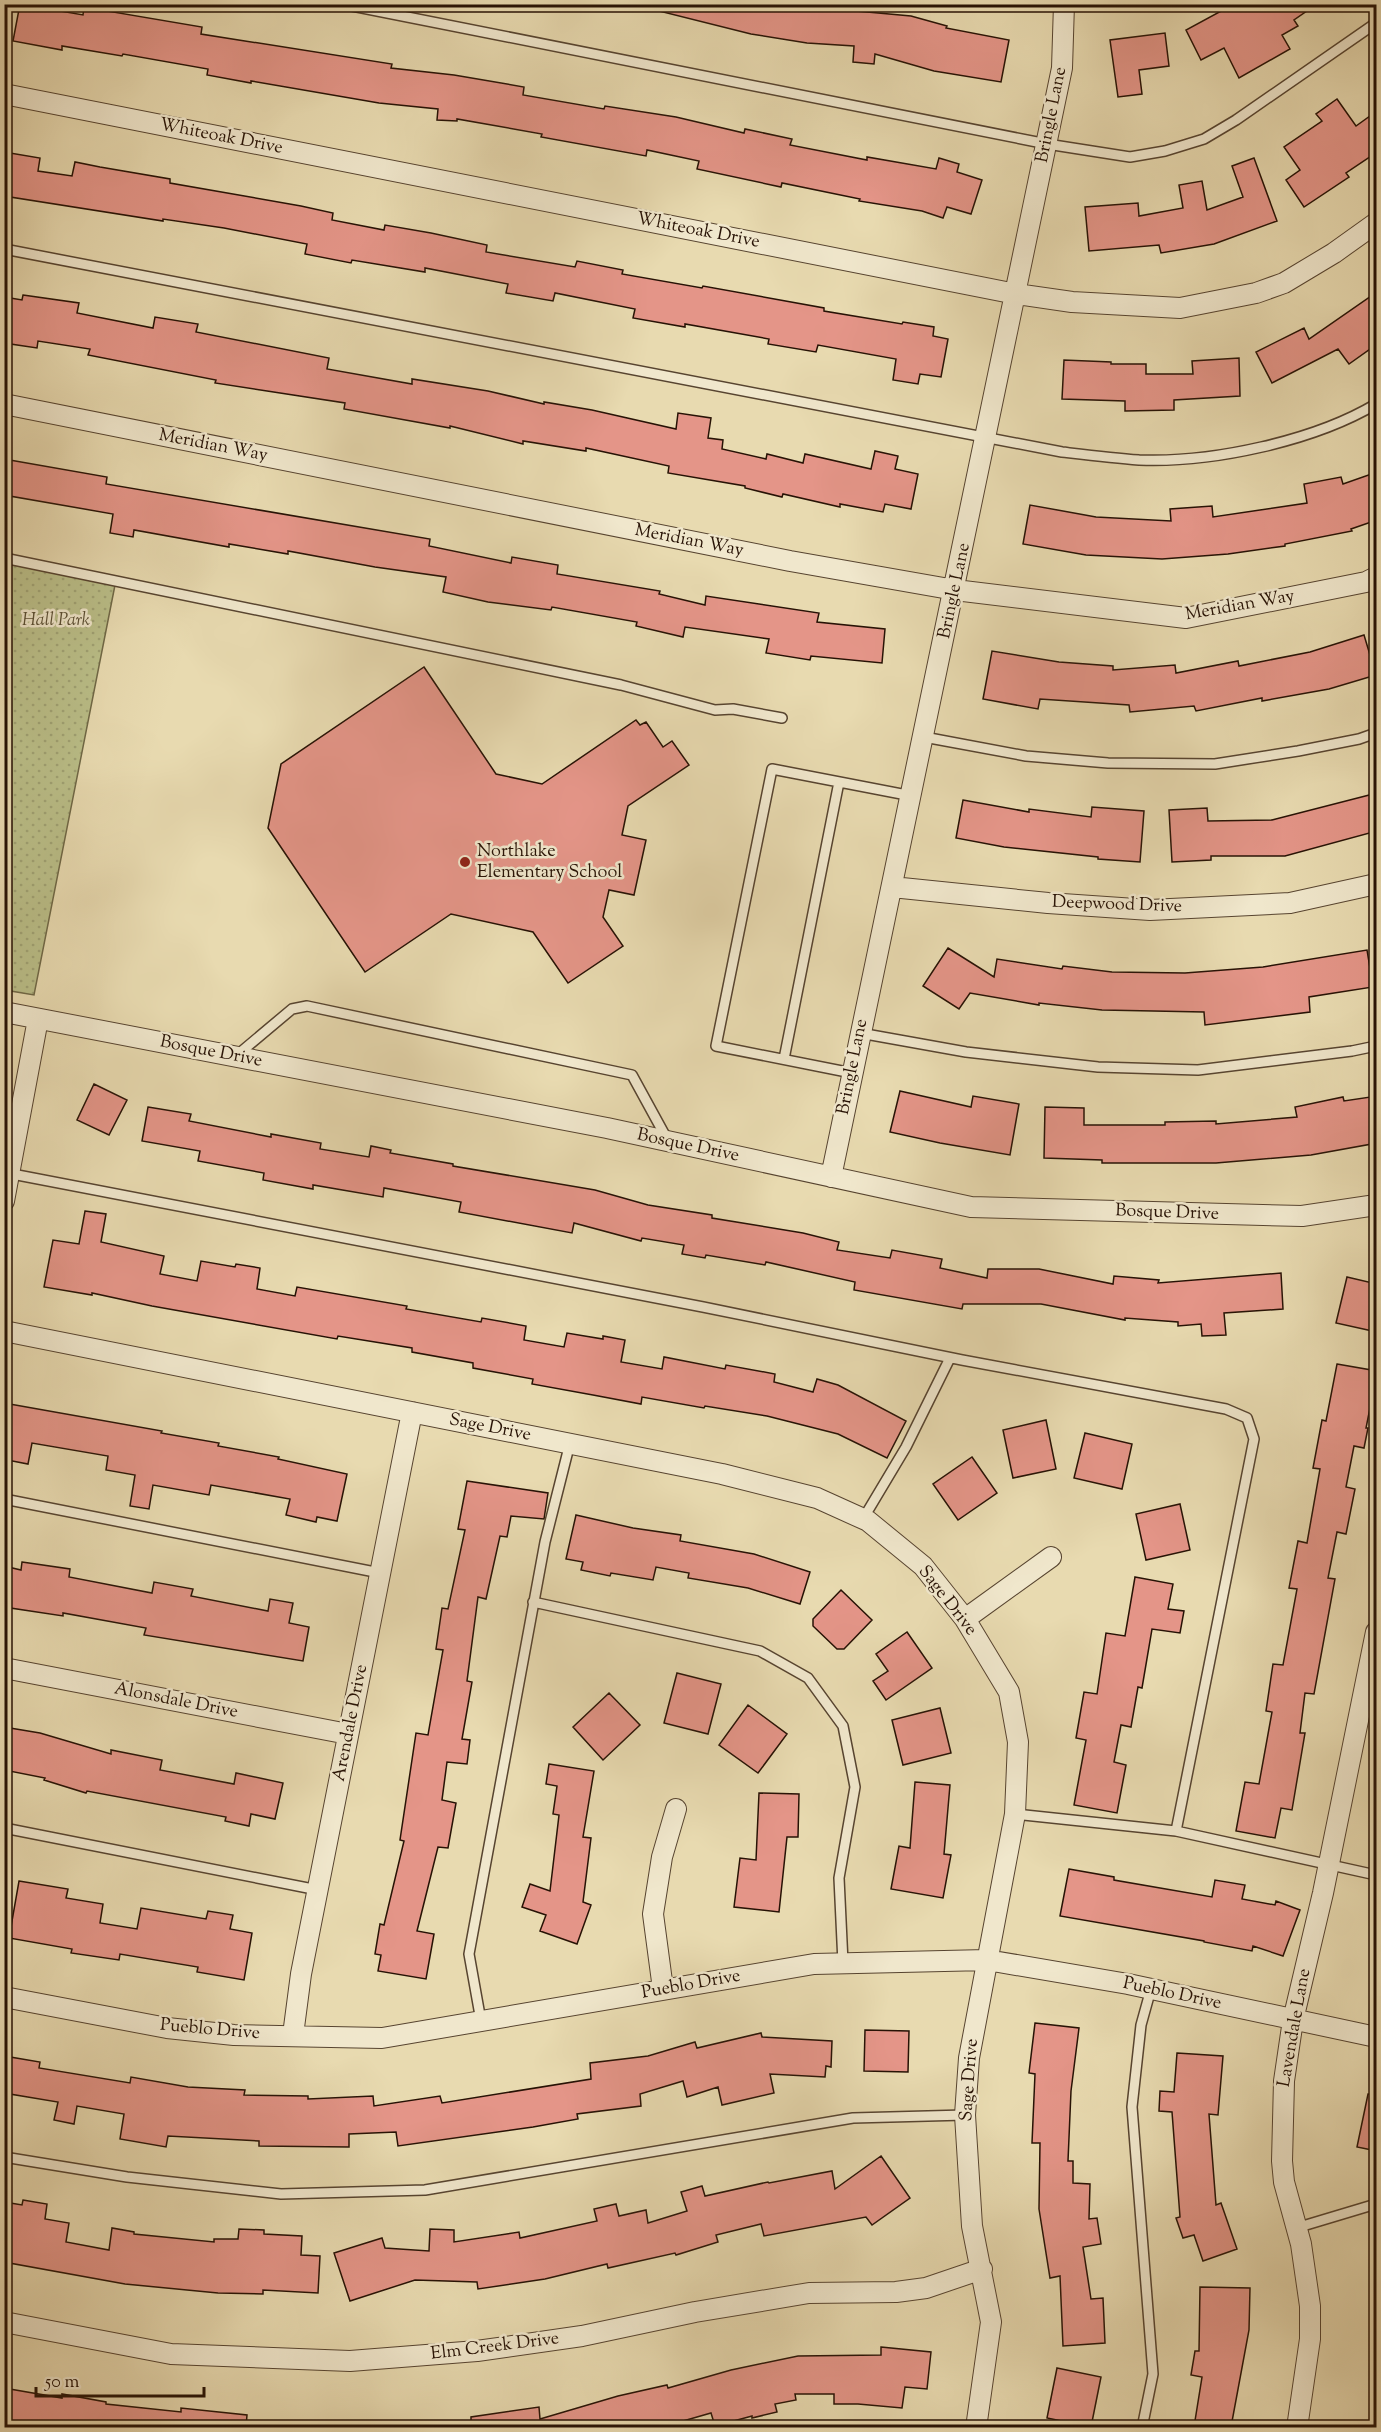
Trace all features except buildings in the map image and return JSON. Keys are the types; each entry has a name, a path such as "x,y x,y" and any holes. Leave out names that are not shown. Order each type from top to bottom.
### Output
{"street":[{"name":"Bringle Lane","path":"831,1177 1047,144 1062,68 1064,4"},
{"name":"Whiteoak Drive","path":"4,94 1016,294 1072,302 1180,308 1256,293 1284,283 1334,253 1377,223"},
{"name":"Meridian Way","path":"4,404 779,559 955,590 1186,618 1366,582 1377,577"},
{"name":"Deepwood Drive","path":"892,887 1047,903 1150,910 1290,903 1377,884"},
{"name":"Bosque Drive","path":"4,1012 668,1141 971,1207 1302,1216 1377,1205"},
{"path":"4,1201 7,1173 38,1019"},
{"name":"Sage Drive","path":"4,1331 570,1443 764,1484 817,1498 863,1519 923,1566 965,1618 1009,1692 1018,1742 1015,1814 969,2058 965,2115 972,2226 991,2322 976,2427"},
{"name":"Arendale Drive","path":"293,2035 301,1974 412,1412"},
{"path":"965,1618 1052,1557"},
{"name":"Lavendale Lane","path":"1297,2427 1310,2338 1310,2306 1307,2276 1284,2182 1282,2161 1284,2081 1293,2020 1329,1865 1368,1714 1377,1632"},
{"name":"Alonsdale Drive","path":"4,1668 348,1734"},
{"path":"663,1989 653,1914 662,1857 676,1809"},
{"name":"Pueblo Drive","path":"4,1997 167,2028 234,2035 382,2038 814,1964 987,1960 1151,1989 1377,2037"},
{"name":"Elm Creek Drive","path":"4,2322 171,2354 350,2361 477,2351 582,2336 694,2312 809,2293 906,2291 927,2288 982,2269"}],"lane":[{"path":"342,4 1047,144 1130,157 1165,151 1204,139 1236,120 1377,23"},
{"path":"4,249 1062,452 1140,460 1192,458 1257,448 1327,426 1377,404"},
{"path":"4,558 621,685 715,710 733,709 782,718"},
{"path":"924,737 1026,756 1108,763 1215,764 1298,751 1377,734"},
{"path":"852,1073 716,1046 772,769 912,796"},
{"path":"784,1059 839,782"},
{"path":"235,1057 292,1009 307,1006 632,1075 668,1141"},
{"path":"860,1033 966,1052 1087,1066 1198,1070 1377,1046"},
{"path":"7,1173 703,1307 950,1358 1226,1409 1246,1418 1254,1439 1176,1831"},
{"path":"863,1519 906,1447 950,1358"},
{"path":"482,2022 469,1954 544,1542 570,1443"},
{"path":"4,1499 380,1573"},
{"path":"533,1602 760,1651 808,1678 843,1726 855,1787 839,1878 843,1964"},
{"path":"1015,1814 1176,1831 1377,1875"},
{"path":"4,1828 318,1890"},
{"path":"1142,2427 1152,2374 1132,2107 1141,2025 1151,1989"},
{"path":"4,2157 127,2177 281,2194 425,2190 854,2118 965,2115"},
{"path":"1296,2228 1377,2204"}],"green space":[{"name":"Hall Park","path":"4,559 116,580 34,995 5,990"}],"place":[{"name":"Northlake Elementary School","path":"465,862"}]}
